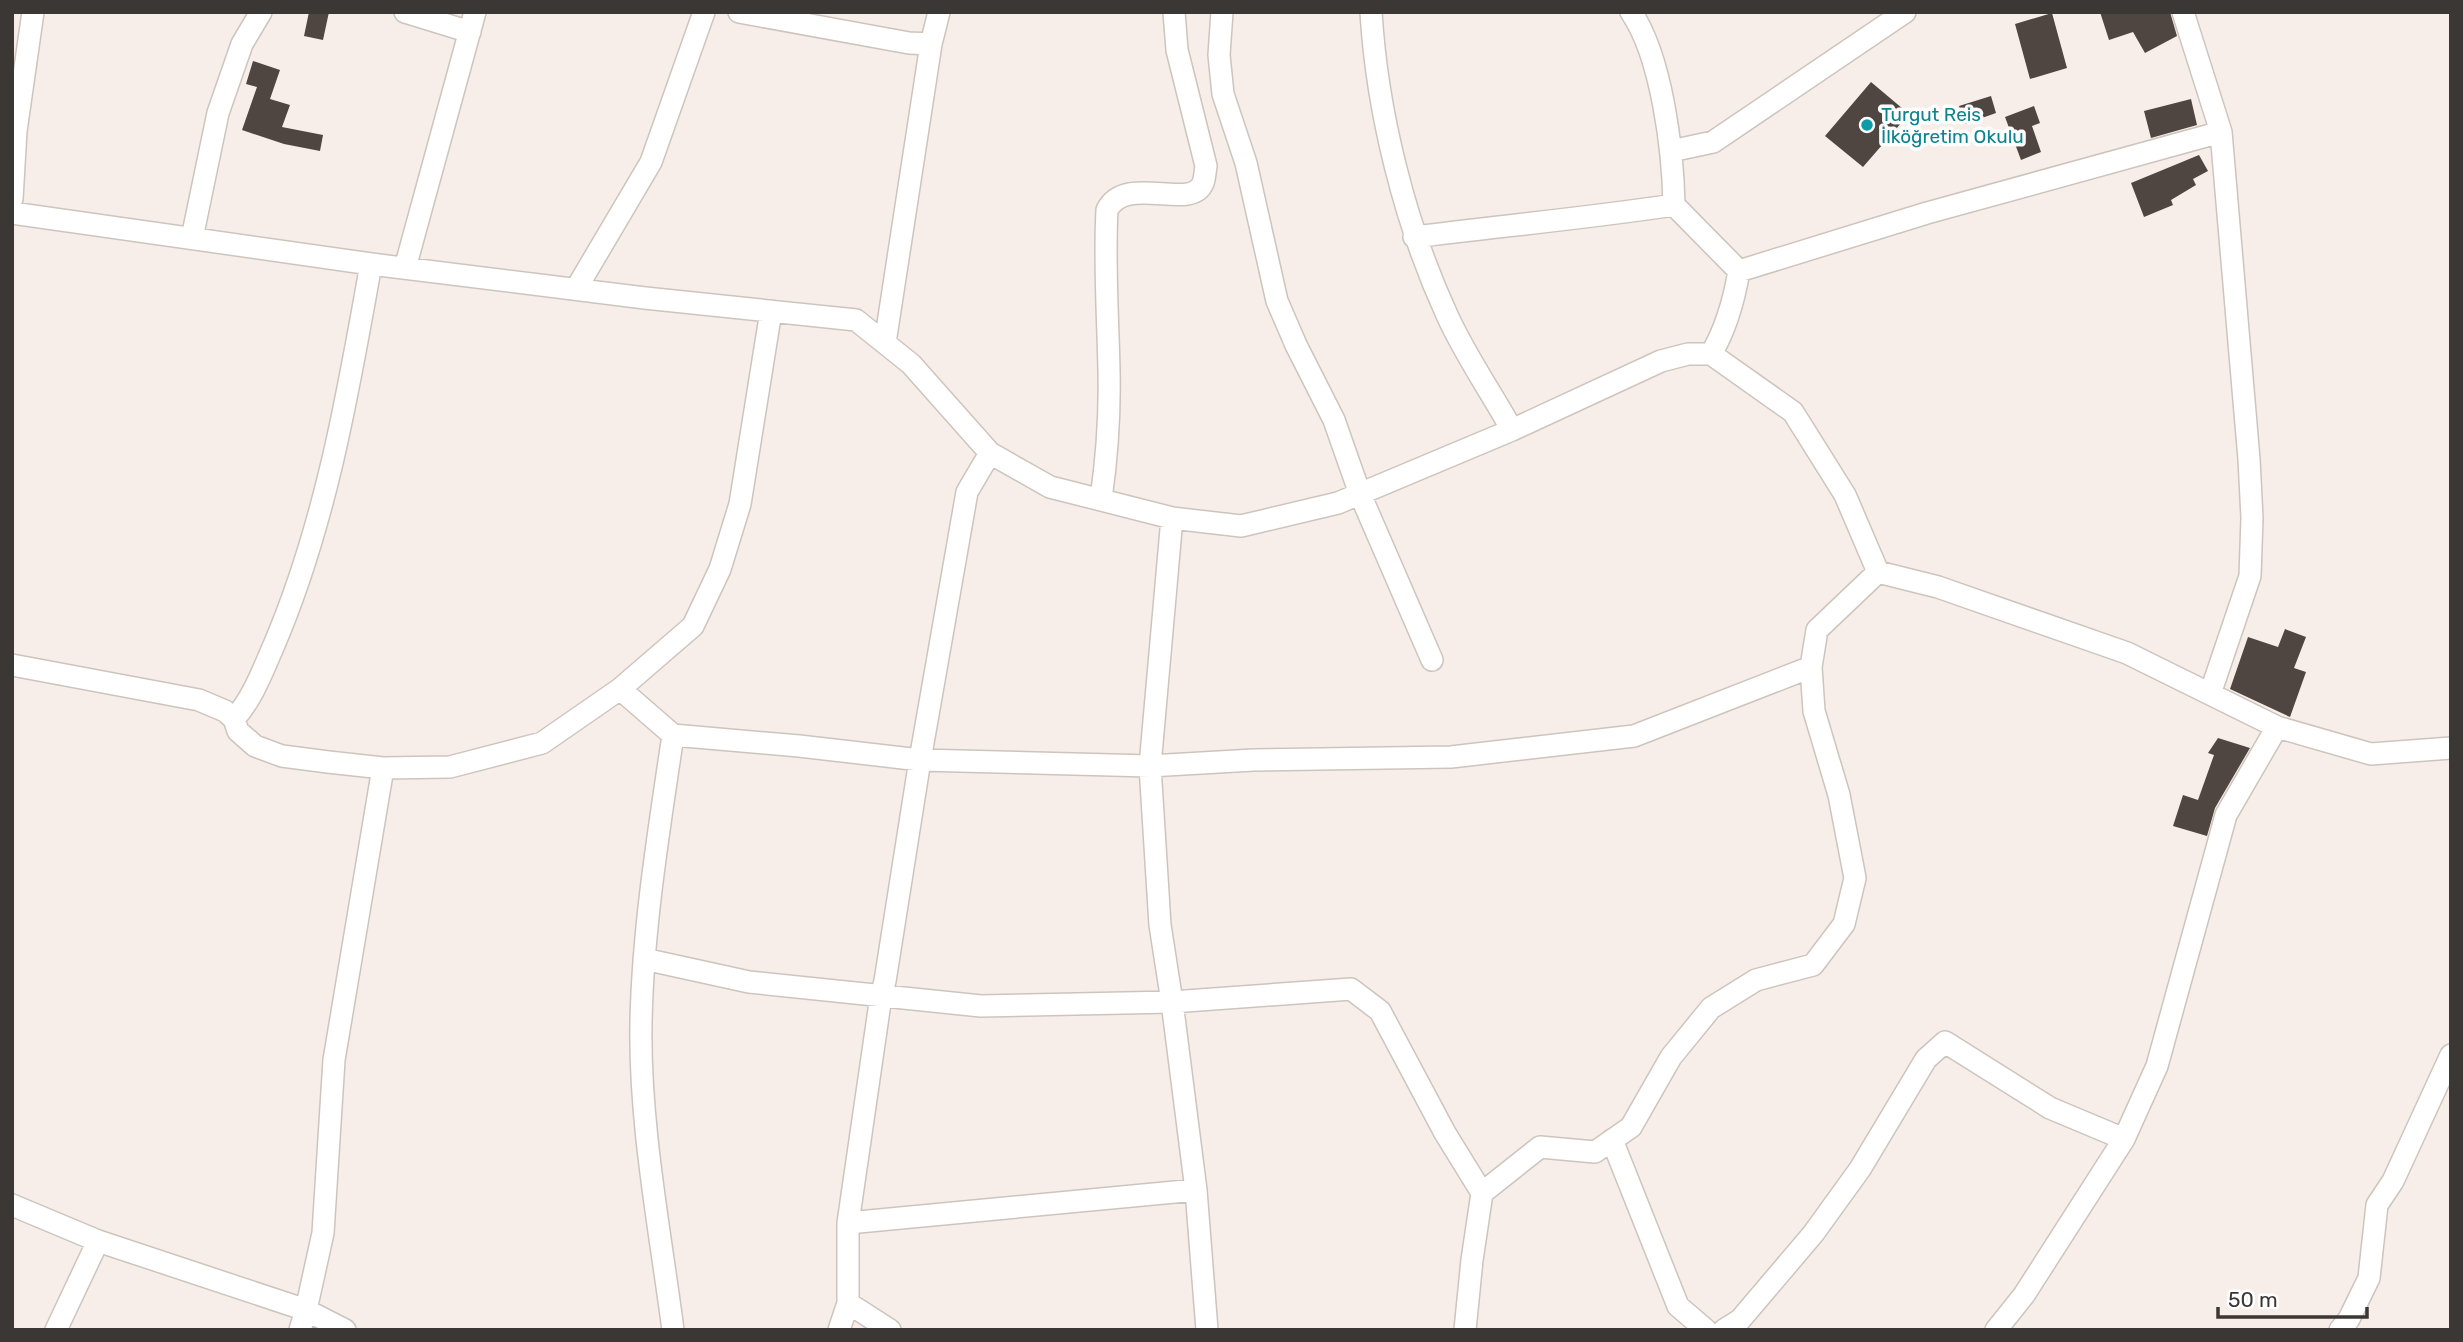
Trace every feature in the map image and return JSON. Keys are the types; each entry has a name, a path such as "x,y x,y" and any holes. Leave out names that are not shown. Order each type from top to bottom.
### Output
{"street":[{"path":"12,199 16,131 33,12"},
{"path":"192,238 218,113 242,44 261,12"},
{"path":"405,12 472,22 405,268"},
{"path":"576,289 651,162 704,12"},
{"path":"739,12 909,43 930,44"},
{"path":"885,343 930,44 939,12"},
{"path":"1101,499 1108,425 1107,211 1115,198 1124,194 1182,194 1197,191 1203,184 1206,166 1177,50 1174,12"},
{"path":"1222,12 1219,55 1223,94 1246,163 1277,301 1334,420 1360,494 1432,660"},
{"path":"1371,12 1373,54 1414,237 1448,317 1512,430"},
{"path":"1631,12 1653,58 1671,150 1674,205 1739,271"},
{"path":"1671,150 1713,142 1905,12"},
{"path":"2183,12 2221,132 2252,518 2250,576 2210,694"},
{"path":"1739,271 1927,213 2221,132"},
{"path":"1414,237 1599,217 1674,205"},
{"path":"12,213 371,264 856,320 911,364 990,453 1051,486 1172,518 1241,526 1338,503 1512,430 1661,361 1688,354 1711,354 1793,412 1844,495 1878,572"},
{"path":"234,719 244,708 255,688 288,613 314,532 330,478 345,409 371,264"},
{"path":"1711,354 1719,341 1735,295 1739,271"},
{"path":"12,665 199,700 225,711 234,719 238,731 255,746 282,756 383,768 450,767 542,743 620,689 693,626 720,569 740,504 771,311"},
{"path":"839,1330 848,1303 848,1223 853,1204 881,996 920,760 967,492 990,453"},
{"path":"1172,518 1150,766 1160,925 1196,1191 1207,1330"},
{"path":"1878,572 1938,587 2127,653 2277,727 2371,754 2451,748"},
{"path":"1482,1193 1540,1147 1595,1152 1631,1127 1671,1056 1711,1008 1756,980 1813,965 1844,924 1855,878 1839,795 1814,711 1811,667 1816,630 1878,572"},
{"path":"620,689 673,736 799,746 920,760 1150,766 1252,760 1451,757 1634,736 1811,667"},
{"path":"1996,1330 2024,1295 2124,1139 2157,1066 2226,815 2277,727"},
{"path":"673,736 655,857 644,959 641,1024 645,1107 673,1330"},
{"path":"303,1320 323,1233 334,1060 383,768"},
{"path":"644,959 749,982 981,1006 1172,1002 1351,989 1380,1011 1445,1133 1482,1193 1465,1330"},
{"path":"1724,1330 1740,1320 1813,1234 1860,1169 1926,1059 1945,1042 2050,1108 2124,1139"},
{"path":"2340,1330 2369,1278 2377,1205 2393,1181 2451,1055"},
{"path":"1612,1140 1678,1306 1706,1330"},
{"path":"848,1223 1196,1191"},
{"path":"12,1205 303,1320 345,1330"},
{"path":"56,1330 98,1241"},
{"path":"848,1303 890,1330"}],"building":[{"path":"309,12 329,12 323,40 304,36"},
{"path":"2100,12 2170,12 2177,36 2145,53 2133,32 2109,40"},
{"path":"2052,13 2067,68 2030,79 2015,24"},
{"path":"253,61 280,70 270,99 290,105 282,127 323,135 320,151 284,144 242,130 257,87 246,84"},
{"name":"Turgut Reis İlköğretim Okulu","path":"1871,82 1909,114 1863,167 1825,136"},
{"path":"1991,96 1996,113 1965,124 1959,106"},
{"path":"2191,99 2197,125 2151,138 2144,111"},
{"path":"2034,106 2040,123 2032,126 2041,152 2021,160 2005,117"},
{"path":"2199,155 2208,171 2193,179 2196,185 2171,200 2173,205 2144,217 2131,183"},
{"path":"2285,629 2306,637 2294,668 2306,672 2290,717 2230,689 2248,637 2278,647"},
{"path":"2218,738 2250,748 2215,808 2207,836 2173,826 2183,795 2198,800 2214,755 2208,753"}],"place":[{"name":"Turgut Reis İlköğretim Okulu","path":"1867,125"}]}
